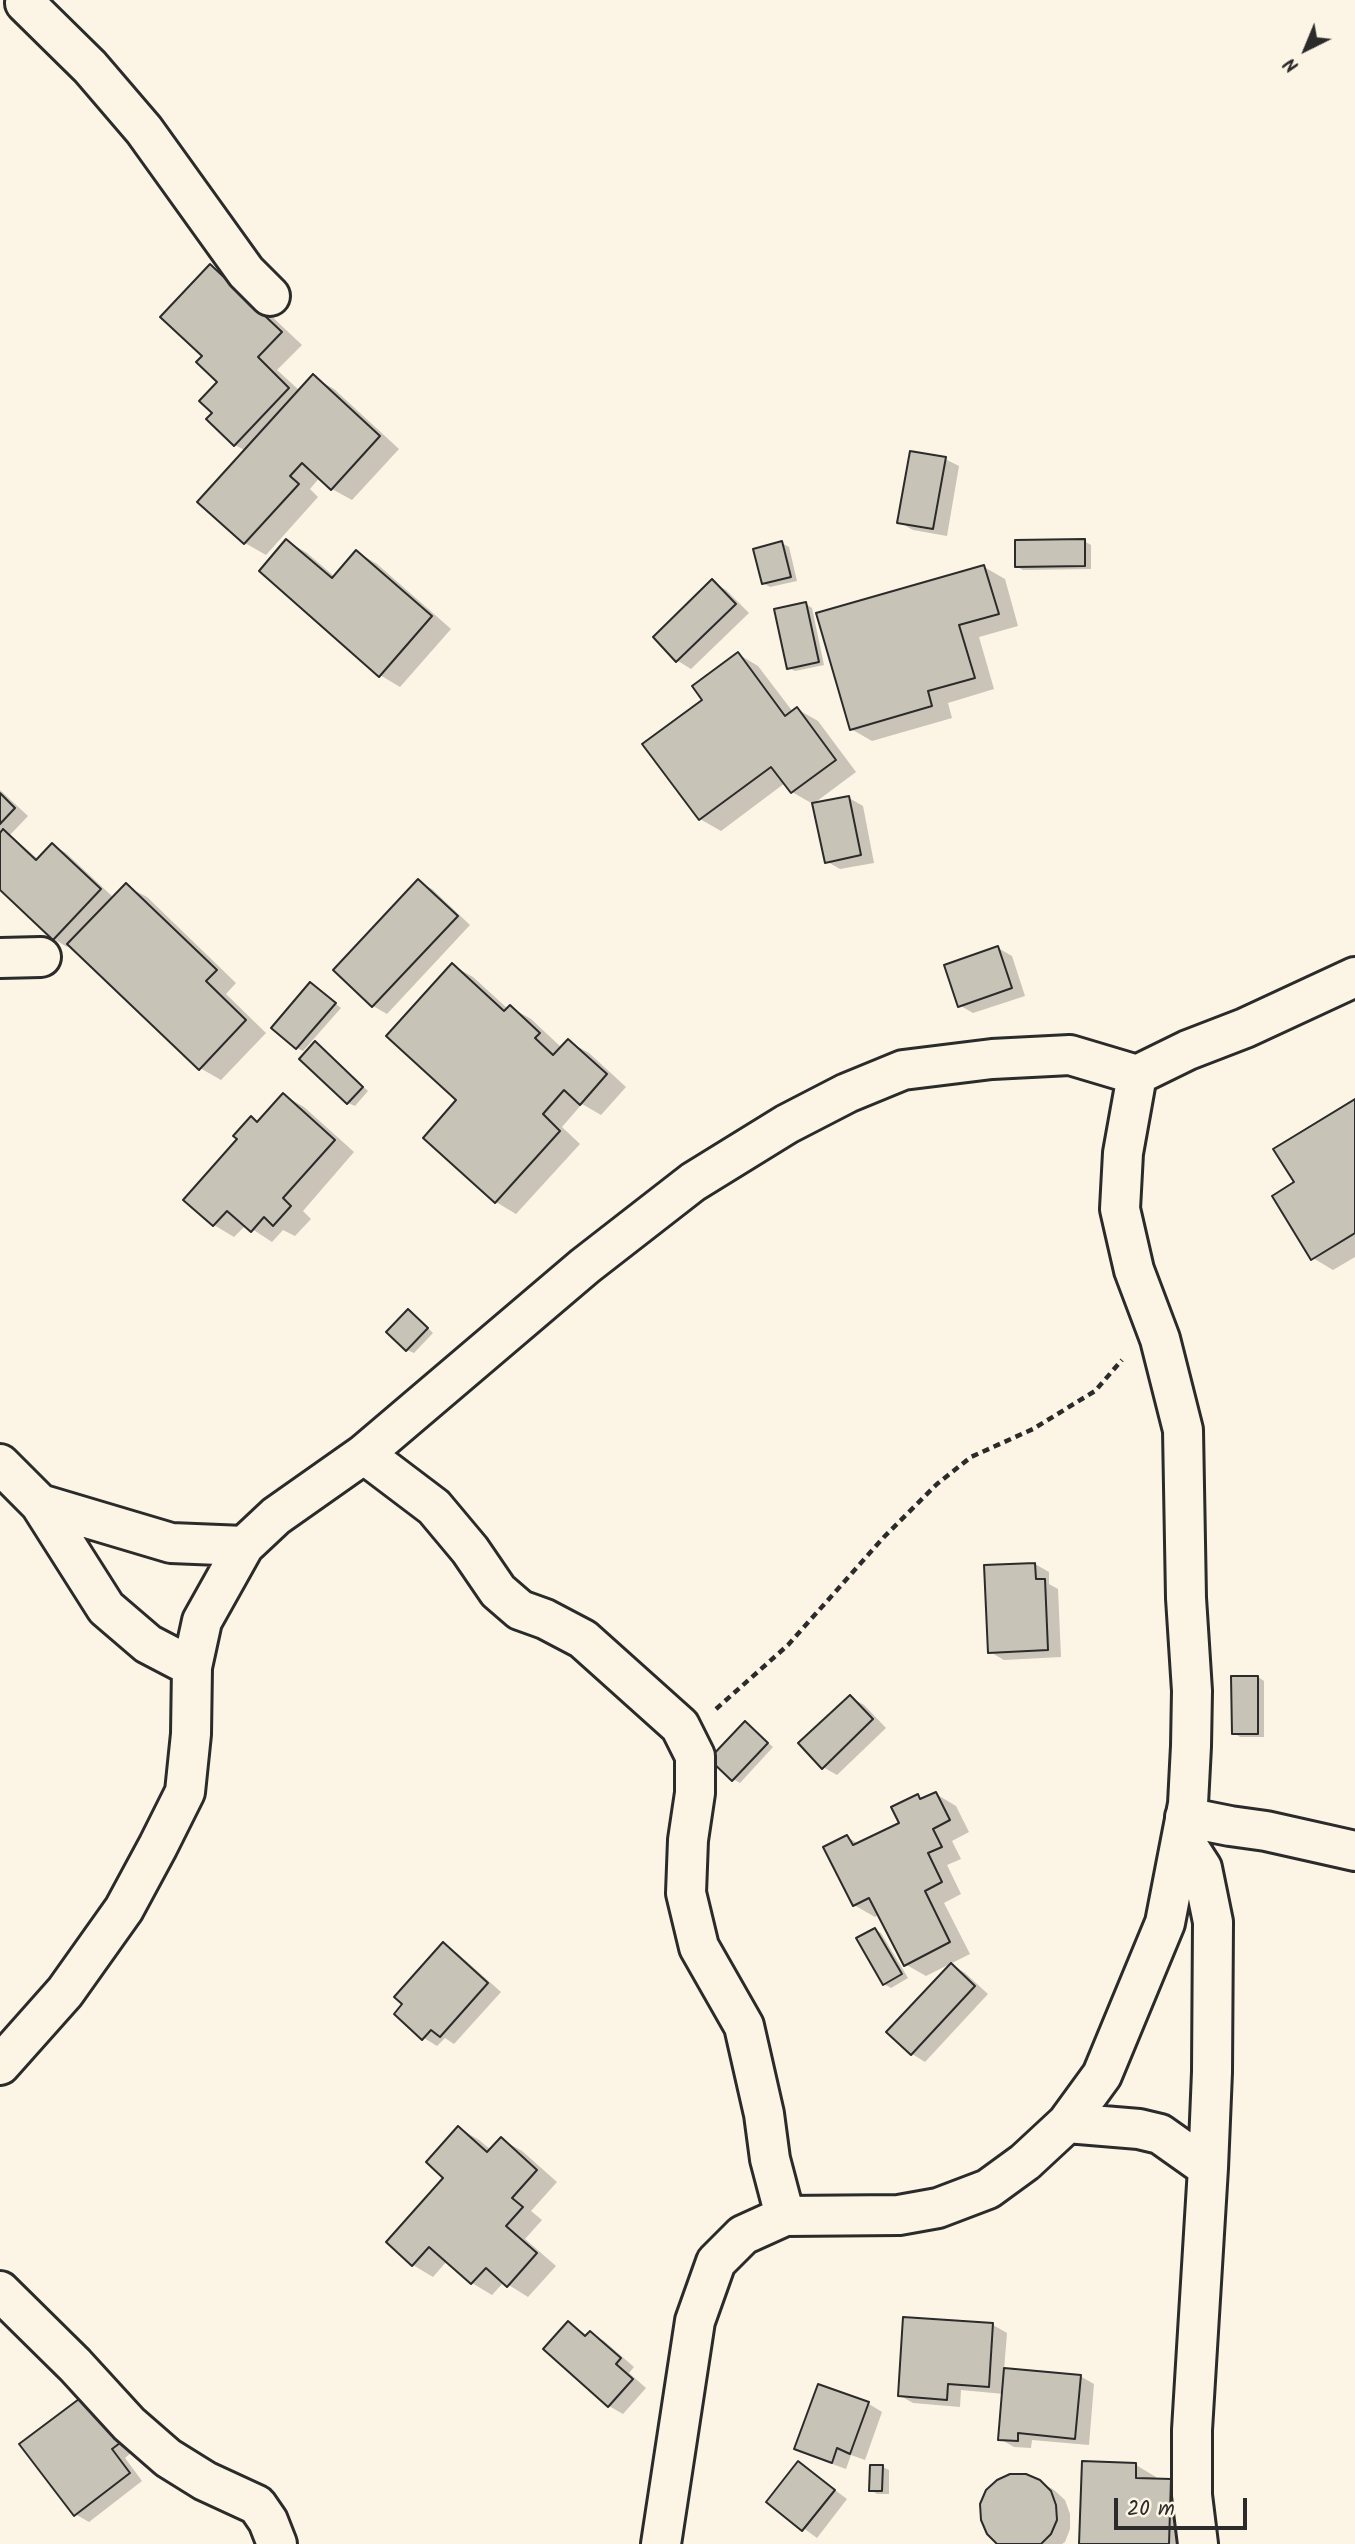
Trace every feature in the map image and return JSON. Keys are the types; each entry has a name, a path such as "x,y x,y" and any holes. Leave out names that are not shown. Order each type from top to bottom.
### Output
{"street":[{"path":"18,9 90,67 144,130 246,272 271,296"},
{"path":"0,958 41,957"},
{"path":"0,2065 65,1992 124,1909 186,1791 191,1734 192,1667 202,1621 244,1546 276,1516 364,1454 585,1266 694,1182 787,1124 847,1093 903,1070 992,1059 1070,1055 1137,1075 1188,1049 1245,1028 1355,977"},
{"path":"661,2544 695,2321 716,2262 743,2235 785,2216 900,2215 938,2208 988,2189 1025,2162 1067,2123 1102,2075 1165,1923 1188,1804 1192,1691 1186,1598 1183,1430 1120,1209 1123,1153 1137,1075"},
{"path":"364,1454 434,1507 470,1550 498,1591 520,1610 545,1619 583,1639 680,1726 695,1756 695,1793 688,1840 686,1893 699,1947 744,2026 764,2114 770,2159 785,2216"},
{"path":"0,1464 40,1504 106,1608 148,1644 192,1667"},
{"path":"40,1504 171,1543 244,1546"},
{"path":"1184,1827 1230,1826 1266,1831 1355,1851"},
{"path":"1184,1827 1202,1868 1213,1922 1212,2072 1192,2430 1192,2495 1198,2544"},
{"path":"1067,2123 1139,2129 1160,2134 1208,2168"},
{"path":"0,2291 75,2365 129,2424 168,2458 205,2481 257,2505 268,2521 277,2544"}],"path":[{"path":"684,1735 733,1696 788,1645 884,1537 937,1484 971,1457 1033,1429 1095,1391 1154,1322"}],"building":[{"path":"210,264 282,332 258,357 289,388 234,446 206,419 212,413 199,401 217,382 196,362 202,356 160,317"},
{"path":"313,374 380,436 331,490 302,463 290,476 299,484 244,544 197,502"},
{"path":"910,451 946,457 933,529 897,523"},
{"path":"286,539 332,578 356,550 432,616 379,677 259,571"},
{"path":"1085,539 1085,566 1015,567 1015,540"},
{"path":"782,541 791,577 762,584 753,549"},
{"path":"984,565 999,614 959,625 975,678 928,691 932,706 850,730 816,613"},
{"path":"712,579 736,604 676,662 653,637"},
{"path":"806,602 819,662 787,669 774,609"},
{"path":"738,652 785,716 797,707 836,760 791,793 771,767 699,820 642,744 702,700 692,686"},
{"path":"0,793 15,808 0,824"},
{"path":"849,796 861,855 825,863 812,803"},
{"path":"3,829 36,860 52,843 101,889 53,940 0,890 0,833"},
{"path":"418,879 458,916 372,1007 333,970"},
{"path":"126,883 217,970 206,981 246,1020 199,1070 67,944"},
{"path":"998,946 1012,988 958,1007 944,965"},
{"path":"452,963 504,1011 510,1005 540,1033 535,1038 553,1055 568,1039 607,1074 580,1105 564,1090 543,1114 560,1131 495,1203 423,1138 456,1100 386,1036"},
{"path":"310,982 336,1003 296,1049 271,1028"},
{"path":"315,1041 363,1087 347,1104 299,1059"},
{"path":"283,1093 335,1140 283,1198 291,1206 273,1226 264,1217 251,1232 227,1211 213,1226 183,1200 237,1139 233,1136 251,1116 257,1122"},
{"path":"1355,1099 1355,1233 1311,1260 1272,1196 1294,1182 1273,1149"},
{"path":"408,1309 428,1328 406,1351 386,1332"},
{"path":"1035,1563 1036,1579 1045,1579 1048,1650 988,1653 984,1565"},
{"path":"1231,1676 1258,1676 1258,1734 1232,1734"},
{"path":"850,1695 873,1719 822,1769 798,1743"},
{"path":"745,1721 768,1743 732,1781 709,1759"},
{"path":"936,1792 950,1820 933,1829 942,1847 928,1853 942,1882 925,1891 950,1942 904,1966 869,1898 853,1906 823,1847 847,1835 853,1845 899,1823 891,1807 918,1794 920,1799"},
{"path":"875,1928 902,1974 883,1985 856,1938"},
{"path":"443,1942 488,1983 440,2037 431,2030 422,2040 394,2014 402,2004 394,1997"},
{"path":"951,1963 975,1986 911,2055 886,2032"},
{"path":"458,2126 487,2152 501,2137 537,2170 512,2198 523,2207 506,2226 537,2253 507,2287 486,2268 471,2284 429,2247 412,2266 386,2242 443,2178 426,2162"},
{"path":"903,2317 993,2323 989,2387 948,2384 947,2400 898,2396"},
{"path":"568,2321 585,2336 590,2331 621,2358 616,2364 633,2379 608,2407 543,2349"},
{"path":"1004,2368 1081,2375 1075,2439 1018,2433 1018,2441 998,2440"},
{"path":"818,2384 869,2402 850,2454 837,2448 832,2463 794,2449"},
{"path":"83,2396 120,2443 112,2449 130,2473 74,2516 19,2444"},
{"path":"798,2461 835,2490 802,2531 766,2502"},
{"path":"1082,2461 1136,2463 1136,2478 1171,2479 1169,2544 1079,2544"},
{"path":"870,2465 883,2465 882,2491 869,2491"},
{"path":"1010,2474 1026,2474 1040,2480 1051,2491 1057,2520 1051,2534 1041,2544 997,2544 987,2534 981,2520 980,2504 986,2490 997,2480"}]}
